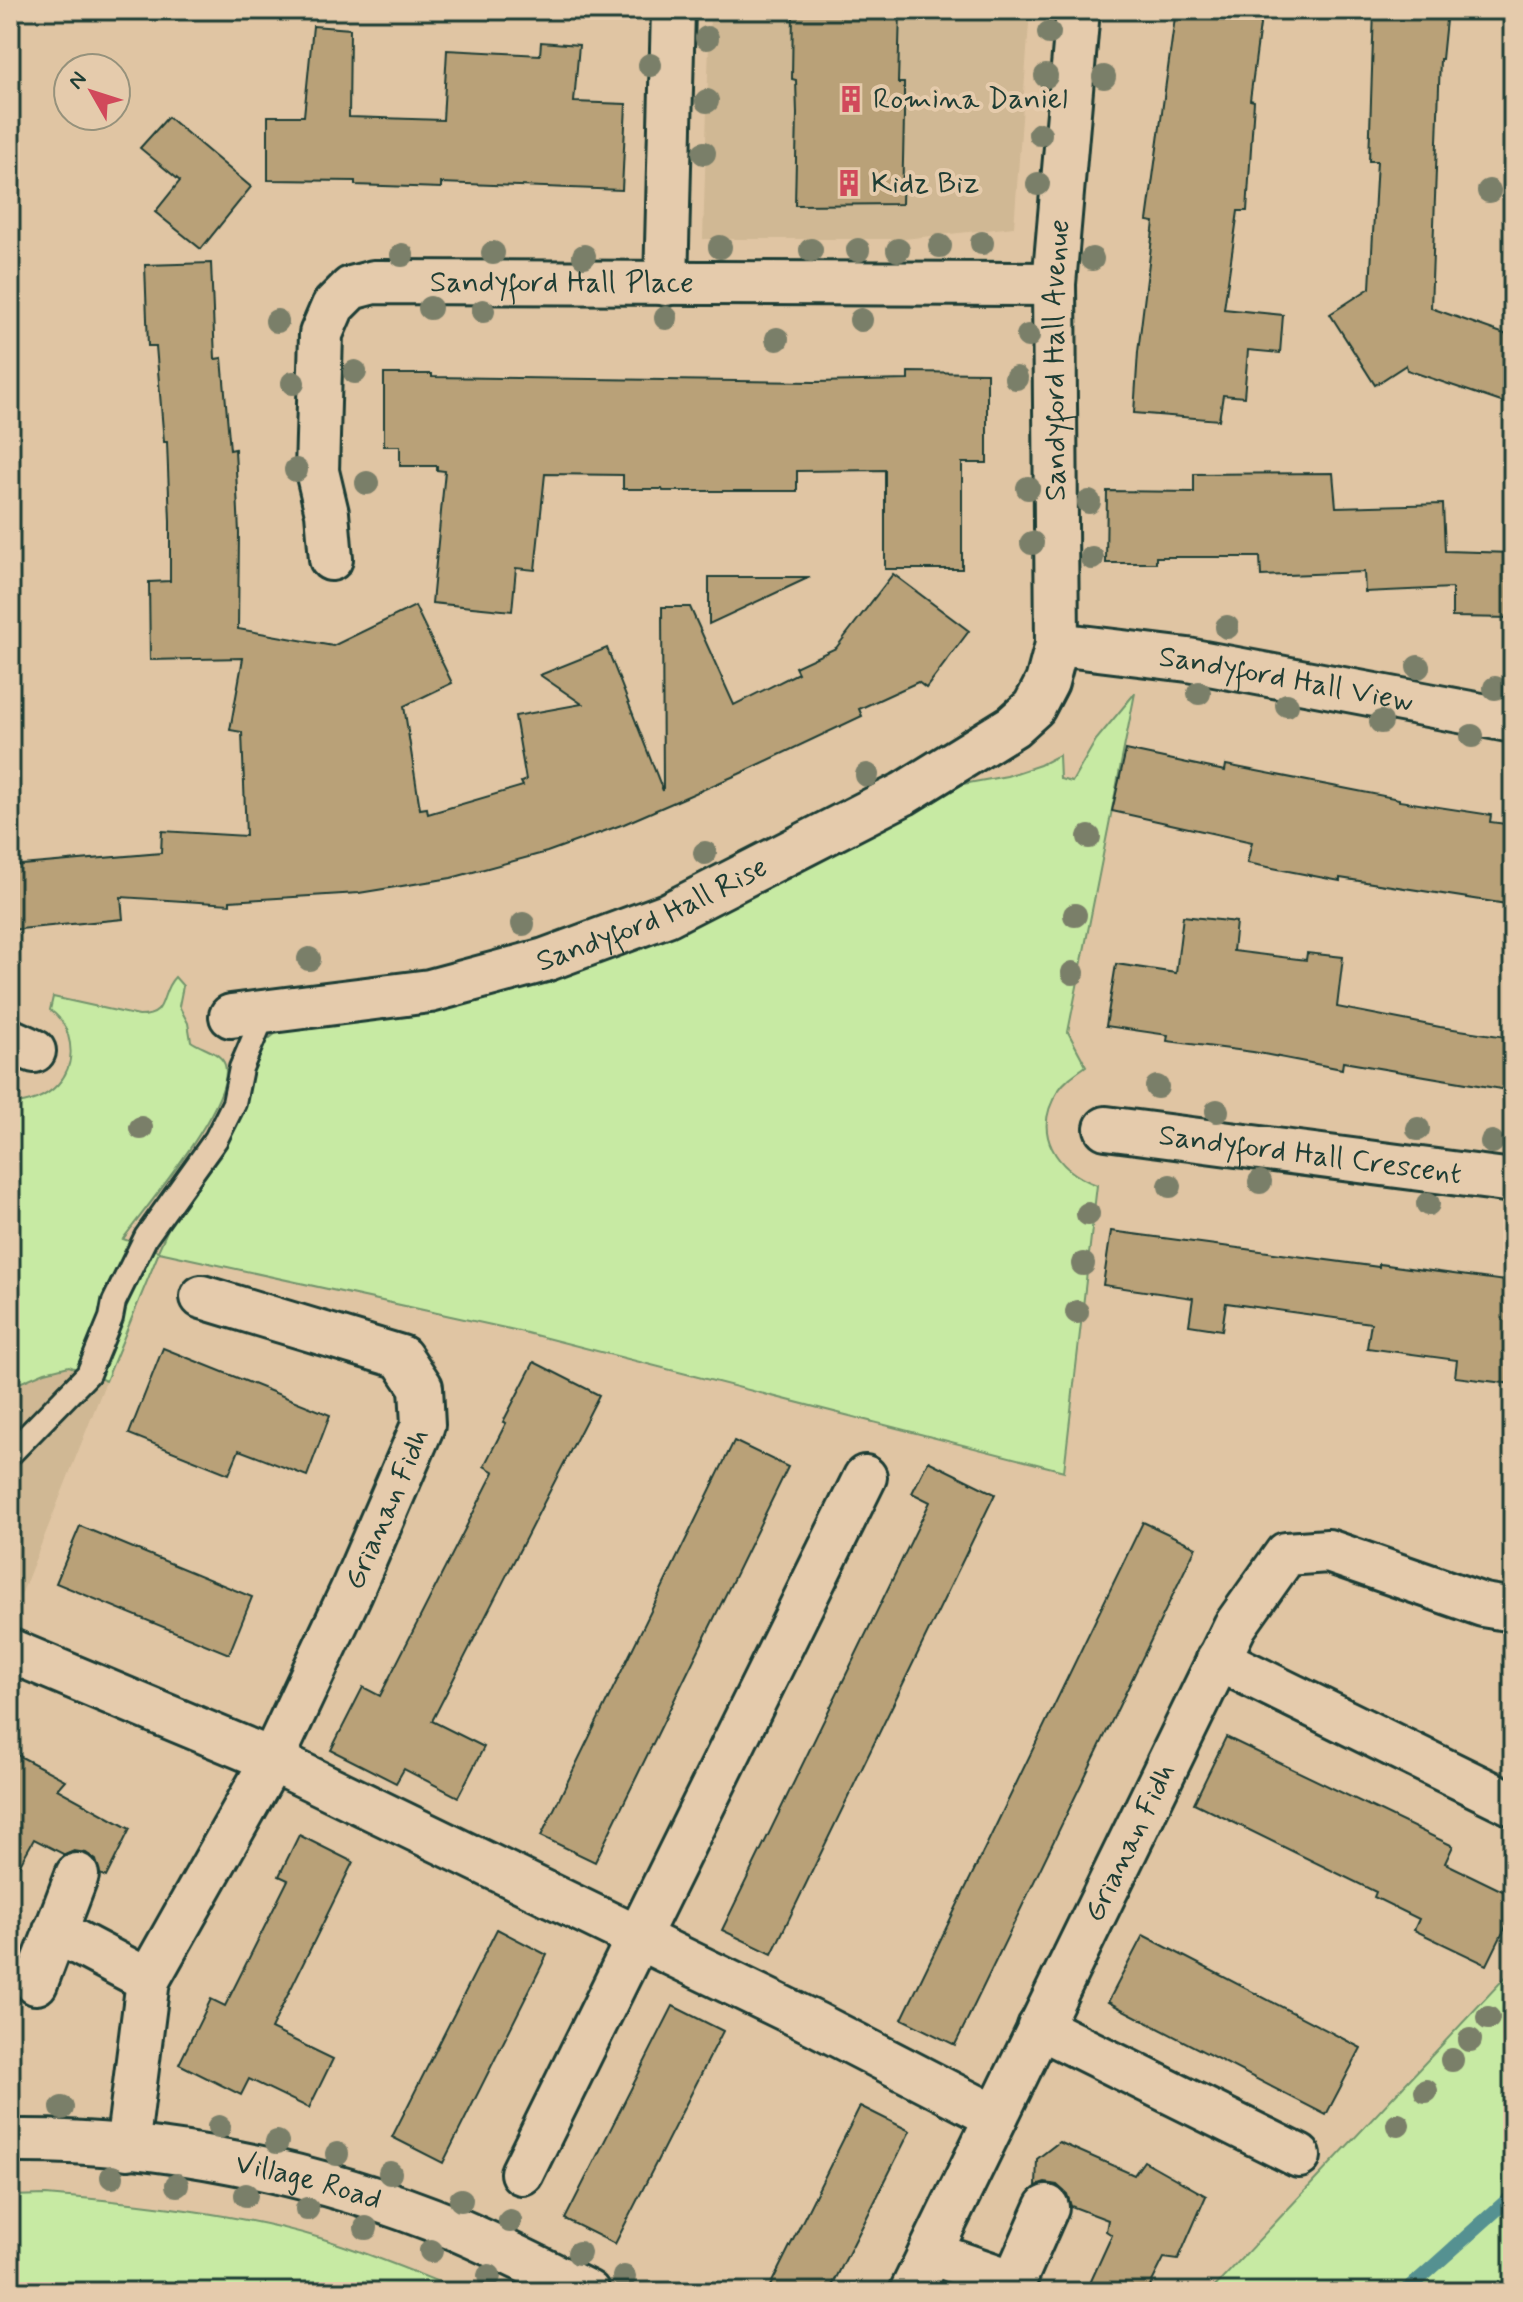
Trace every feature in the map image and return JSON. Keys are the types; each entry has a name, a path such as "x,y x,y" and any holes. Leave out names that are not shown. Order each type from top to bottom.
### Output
{"street":[{"path":"666,284 673,10"},
{"name":"Sandyford Hall Avenue","path":"1034,707 1047,682 1057,644 1054,284 1078,10"},
{"name":"Sandyford Hall Place","path":"331,559 327,513 317,471 321,334 333,306 351,288 374,282 1054,284"},
{"name":"Sandyford Hall View","path":"1057,644 1188,660 1513,721"},
{"name":"Sandyford Hall Rise","path":"248,1014 430,991 545,960 667,915 903,794 985,745 1034,707"},
{"name":"Sandyford Hall Crescent","path":"1106,1128 1513,1181"},
{"name":"Grianan Fidh","path":"127,2148 148,1980 272,1760 351,1592 423,1425 421,1387 401,1357 202,1297"},
{"path":"522,2173 865,1477"},
{"name":"Grianan Fidh","path":"911,2292 1218,1659 1235,1626 1286,1554 1328,1551 1483,1605 1513,1610"},
{"path":"11,1651 272,1760 816,2024 996,2117"},
{"path":"1218,1659 1513,1804"},
{"path":"36,1983 77,1875"},
{"path":"55,1931 148,1980"},
{"path":"1039,2027 1299,2156"},
{"name":"Village Road","path":"10,2141 127,2148 278,2172 366,2196 457,2230 588,2292"},
{"path":"930,2253 1014,2282 1047,2207"}],"lane":[{"path":"10,1454 88,1374 111,1318 114,1302 146,1237 216,1139 234,1103 248,1014"}],"shaded area":[{"path":"710,10 1030,10 1014,227 904,239 703,239"},
{"path":"70,1366 106,1381 10,1623 10,1387 45,1372"}],"green space":[{"path":"1135,693 1068,1032 1086,1066 1058,1091 1047,1121 1052,1148 1060,1160 1070,1170 1097,1185 1064,1471 519,1331 159,1252 106,1381 69,1366 10,1387 10,1104 24,1103 48,1093 65,1074 71,1049 65,1028 50,1010 53,997 139,1016 149,1015 160,1008 175,977 183,986 179,1006 188,1023 191,1041 215,1054 225,1065 225,1082 203,1128 123,1239 158,1251 171,1222 222,1154 235,1129 249,1092 260,1046 281,1029 742,900 963,784 1007,776 1059,755 1060,779 1072,782 1096,740"},
{"path":"1513,1969 1513,2292 1211,2291"},
{"path":"46,2195 184,2210 288,2229 356,2250 464,2292 10,2292 10,2196"}],"building":[{"path":"793,10 900,10 898,83 904,83 902,204 795,205 797,114 796,80 792,79"},
{"path":"1176,10 1262,10 1250,100 1254,101 1247,211 1238,211 1224,309 1283,315 1280,353 1248,350 1244,397 1223,395 1219,420 1134,413 1154,222 1147,221"},
{"path":"1374,10 1447,10 1440,59 1431,308 1513,337 1513,406 1407,370 1406,365 1375,385 1330,314 1370,288 1377,161 1369,161"},
{"path":"313,26 350,29 349,117 443,120 447,50 540,55 541,42 579,45 574,102 626,104 622,190 441,183 441,188 355,185 355,181 268,180 268,116 304,116"},
{"path":"168,117 251,187 201,249 155,212 180,181 140,148"},
{"path":"211,263 215,359 222,358 230,450 235,449 239,533 238,629 333,646 415,606 452,683 404,706 420,809 427,808 428,814 523,786 521,782 526,780 515,716 582,704 540,675 607,648 663,791 662,607 690,607 734,705 798,673 795,667 836,648 893,574 969,631 926,688 918,682 859,709 862,716 739,774 624,824 547,852 451,878 359,893 230,901 230,904 121,897 123,919 10,930 10,866 161,853 162,831 246,836 242,732 230,730 243,658 150,660 149,582 170,581 170,521 167,442 164,442 156,346 148,346 145,265"},
{"path":"908,372 987,373 987,463 962,463 962,569 885,569 885,470 797,471 797,491 623,489 623,475 545,474 535,570 516,568 512,611 432,603 445,471 437,470 437,466 400,466 400,446 384,446 384,374 815,382 908,380"},
{"path":"1333,473 1336,507 1443,504 1445,551 1513,553 1513,618 1452,617 1452,588 1365,592 1364,572 1261,576 1260,557 1156,557 1156,563 1106,563 1107,491 1194,492 1194,474"},
{"path":"709,577 810,577 709,624"},
{"path":"1126,750 1225,771 1226,765 1399,801 1491,815 1490,822 1513,825 1513,905 1340,878 1340,881 1247,863 1252,842 1112,811"},
{"path":"1183,916 1236,922 1233,951 1306,960 1307,953 1343,957 1337,1007 1513,1038 1513,1091 1343,1062 1342,1069 1253,1052 1167,1041 1168,1035 1106,1026 1116,964 1176,973"},
{"path":"1111,1231 1513,1282 1513,1384 1455,1377 1457,1360 1367,1348 1371,1323 1226,1303 1222,1330 1189,1325 1193,1298 1103,1285"},
{"path":"163,1348 330,1415 307,1476 239,1450 229,1474 129,1434"},
{"path":"534,1362 599,1395 432,1721 484,1747 458,1797 404,1769 396,1783 331,1750 363,1687 380,1696 494,1472 484,1466"},
{"path":"734,1441 788,1467 595,1862 541,1836"},
{"path":"928,1461 995,1494 772,1954 722,1930 930,1502 912,1493"},
{"path":"1143,1522 1196,1547 955,2045 902,2019"},
{"path":"80,1526 252,1597 229,1654 56,1583"},
{"path":"1226,1737 1453,1846 1445,1863 1513,1896 1513,1912 1487,1965 1414,1930 1419,1919 1374,1897 1376,1892 1194,1803"},
{"path":"10,1751 65,1780 57,1789 130,1829 106,1877 100,1874 96,1860 86,1853 74,1851 65,1855 34,1839 10,1882"},
{"path":"299,1835 353,1862 271,2029 333,2059 309,2108 249,2079 241,2095 179,2064 211,1999 225,2006 288,1880 279,1876"},
{"path":"497,1929 547,1955 443,2163 392,2137"},
{"path":"1143,1935 1361,2048 1326,2115 1108,2002"},
{"path":"673,2006 723,2031 615,2244 565,2219"},
{"path":"860,2106 910,2131 865,2221 829,2292 767,2292"},
{"path":"1059,2142 1134,2175 1144,2161 1206,2196 1178,2260 1164,2258 1147,2292 1086,2292 1112,2235 1106,2231 1108,2220 1071,2206 1067,2194 1057,2185 1045,2183 1036,2186 1037,2159"}],"waterway":[{"path":"1405,2292 1513,2195"}],"place":[{"name":"Romina Daniel","path":"851,99"},
{"name":"Kidz Biz","path":"849,183"}]}
